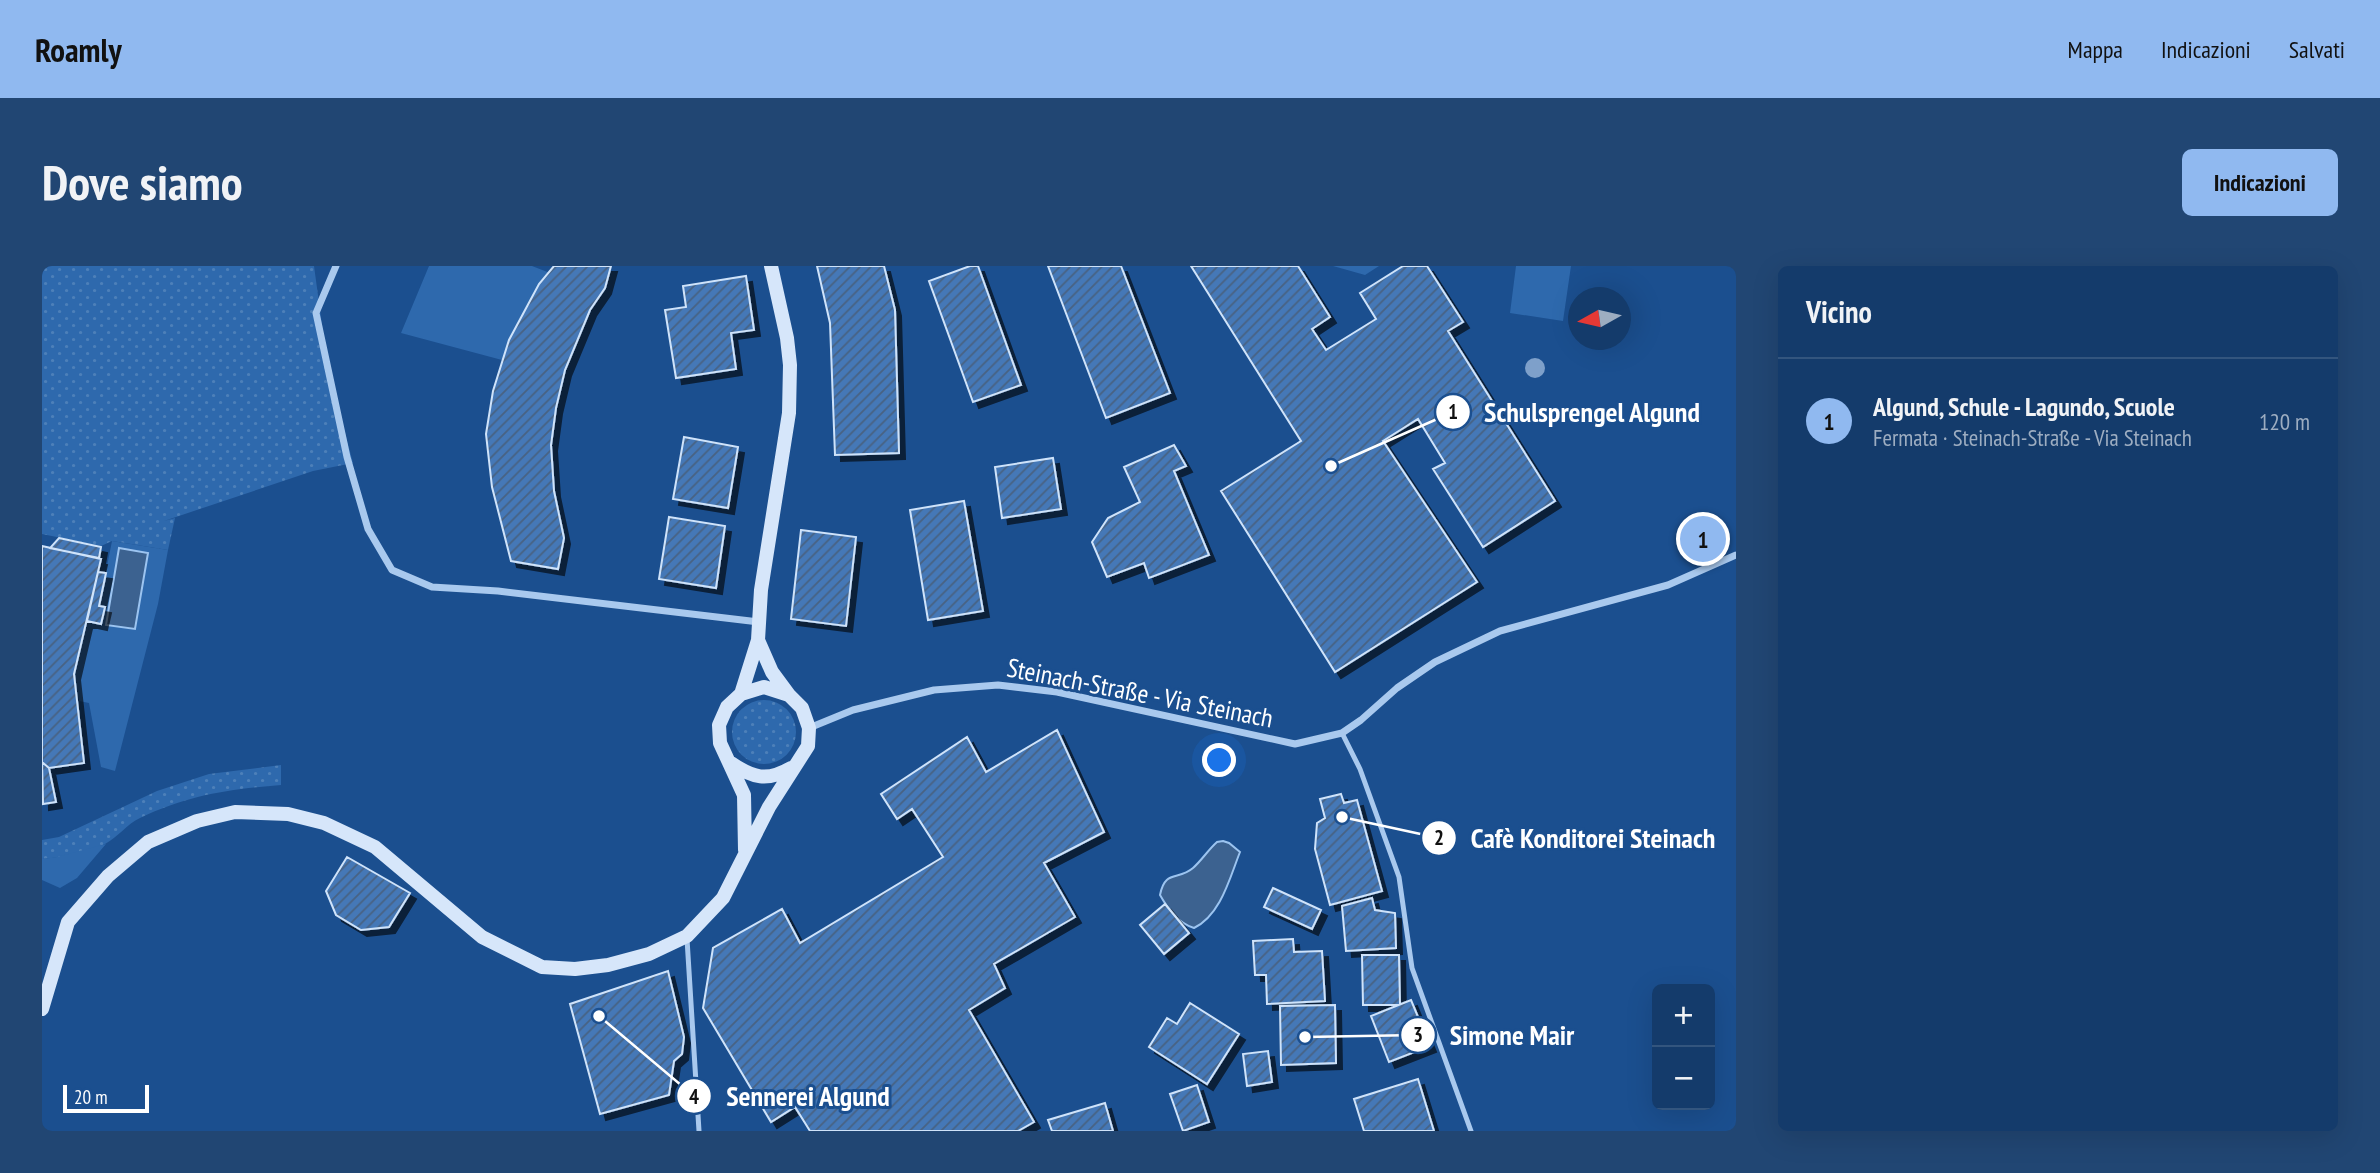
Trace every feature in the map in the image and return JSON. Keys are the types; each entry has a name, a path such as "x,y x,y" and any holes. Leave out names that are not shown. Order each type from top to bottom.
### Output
{"main road":[{"path":"741,694 758,640 770,524 789,413 787,338 771,266"},
{"path":"42,1009 68,922 108,876 148,842 197,821 235,812 288,814 324,823 375,847 482,937 542,967 575,969 608,965 649,954 687,936 723,898 769,807 807,746 809,727 802,708 772,672 758,640"},
{"path":"745,851 744,795 720,743 719,724 727,707 741,694 764,687 789,695"},
{"path":"730,762 749,776 776,777 796,765"}],"street":[{"path":"336,266 316,313 340,414 347,457 368,529 392,570 432,587 498,591 759,622"},
{"name":"Steinach-Straße - Via Steinach","path":"809,727 853,710 934,690 998,685 1057,692 1295,744 1342,733 1435,662 1500,631 1668,585 1736,555"}],"lane":[{"path":"1342,733 1360,769 1399,877 1412,968 1471,1131"},
{"path":"687,936 699,1131"}],"shaded area":[{"path":"42,266 314,266 328,369 353,463 313,471 164,521 175,518 168,550 112,541 101,546 42,534"},
{"path":"429,266 532,266 550,273 502,360 401,333"},
{"path":"1333,266 1379,266 1365,275"},
{"path":"1516,266 1571,266 1563,321 1510,313"},
{"path":"112,541 168,550 158,604 115,771 101,767 89,703 79,701 74,674 87,621 101,624 105,608 99,606"},
{"path":"119,548 148,553 135,629 106,625"},
{"path":"764,700 776,702 787,709 794,720 794,744 787,755 776,762 764,764 752,762 741,755 734,744 732,732 734,720 741,709 752,702"},
{"path":"281,765 281,785 226,791 175,804 135,821 98,847 42,859 42,840 59,837 157,791 209,774"},
{"path":"1223,841 1240,852 1218,905 1194,928 1183,923 1170,910 1160,895 1162,887 1169,878 1193,868 1217,842"},
{"path":"106,844 77,878 60,888 42,880 42,859"}],"building":[{"path":"554,266 611,266 605,288 590,310 565,370 556,408 551,445 554,491 564,538 558,569 511,561 492,487 486,434 493,391 509,340 539,284"},
{"path":"817,266 884,266 895,310 899,453 835,455 830,323"},
{"path":"970,266 978,266 1021,385 973,402 929,281"},
{"path":"1048,266 1121,266 1170,393 1106,418"},
{"path":"1191,266 1298,266 1330,317 1312,329 1326,350 1376,319 1360,293 1403,266 1427,266 1463,322 1448,331 1555,501 1483,547 1433,469 1445,463 1418,419 1383,441 1477,582 1335,672 1221,491 1301,441"},
{"path":"746,276 754,330 731,333 736,369 676,378 665,310 686,307 683,286"},
{"path":"684,437 738,447 728,508 673,499"},
{"path":"1174,445 1186,466 1174,471 1209,555 1149,578 1144,563 1107,577 1092,542 1108,518 1140,502 1124,467"},
{"path":"1053,458 1061,509 1002,518 995,467"},
{"path":"964,501 983,611 928,620 910,510"},
{"path":"669,517 725,526 716,588 659,579"},
{"path":"801,530 856,537 846,626 791,619"},
{"path":"59,538 101,547 99,558 50,548"},
{"path":"42,546 101,559 74,674 84,763 49,768 42,762"},
{"path":"98,572 106,573 99,606 105,607 101,624 87,621"},
{"path":"1057,730 1104,832 1044,863 1075,917 994,964 1005,988 969,1010 1034,1122 1018,1131 810,1131 795,1107 771,1122 703,1008 713,948 782,909 800,943 943,857 912,809 897,819 881,794 967,737 986,772"},
{"path":"42,762 49,768 56,802 43,804"},
{"path":"1341,794 1344,803 1357,800 1382,891 1330,905 1315,849 1317,823 1325,818 1320,799"},
{"path":"347,857 410,893 389,927 361,930 336,915 326,891"},
{"path":"1273,888 1321,910 1312,929 1264,907"},
{"path":"1372,898 1375,910 1395,913 1396,948 1346,951 1342,906"},
{"path":"1165,904 1189,933 1164,954 1140,925"},
{"path":"1293,939 1294,952 1322,951 1325,1001 1267,1004 1266,975 1255,975 1253,941"},
{"path":"1362,955 1399,955 1400,1005 1363,1005"},
{"path":"668,971 684,1037 682,1054 674,1061 669,1095 600,1114 570,1004"},
{"path":"1411,1000 1430,1046 1389,1062 1371,1016"},
{"path":"1190,1003 1239,1034 1207,1084 1149,1047 1167,1018 1177,1024"},
{"path":"1335,1005 1336,1063 1281,1065 1280,1006"},
{"path":"1268,1051 1272,1082 1247,1086 1243,1054"},
{"path":"1418,1079 1434,1131 1364,1131 1354,1099"},
{"path":"1197,1085 1209,1122 1183,1131 1170,1094"},
{"path":"1105,1103 1113,1131 1052,1131 1048,1120"}],"place":[{"name":"Schulsprengel Algund","path":"1331,466"},
{"name":"Algund, Schule - Lagundo, Scuole","path":"1703,539"},
{"name":"Cafè Konditorei Steinach","path":"1342,817"},
{"name":"Sennerei Algund","path":"599,1016"},
{"name":"Simone Mair","path":"1305,1037"}]}
